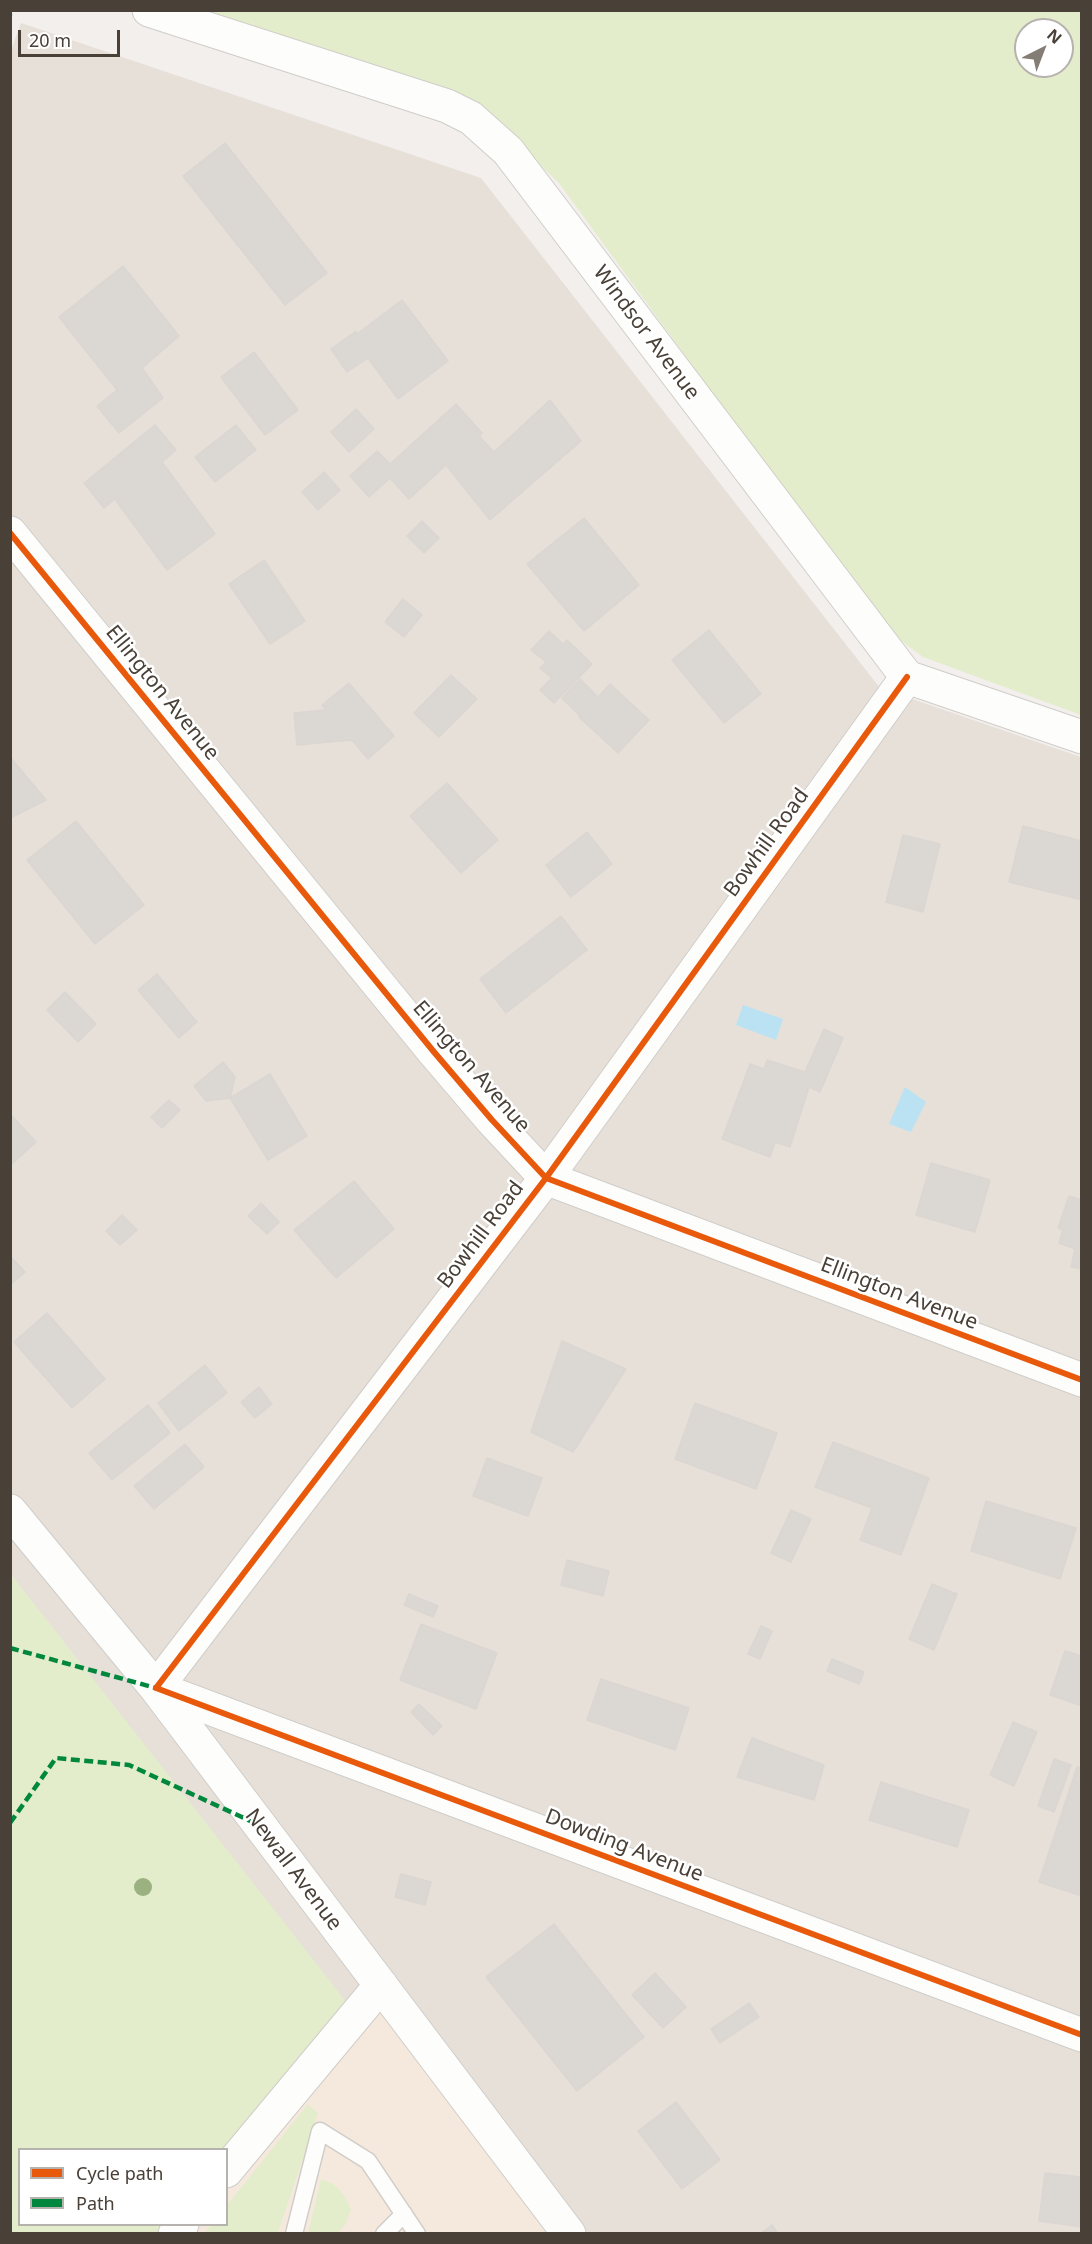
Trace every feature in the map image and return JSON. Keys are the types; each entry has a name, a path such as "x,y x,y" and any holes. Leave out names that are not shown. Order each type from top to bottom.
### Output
{"street":[{"name":"Windsor Avenue","path":"149,10 447,106 471,118 494,138 508,151 907,677"},
{"name":"Ellington Avenue","path":"10,533 434,1052 492,1120 546,1178 1082,1380"},
{"path":"907,677 1082,737"},
{"name":"Bowhill Road","path":"156,1688 546,1178 907,677"},
{"name":"Newall Avenue","path":"10,1511 156,1688 569,2234"},
{"name":"Dowding Avenue","path":"156,1688 1082,2035"},
{"path":"228,2169 381,1986"}],"lane":[{"path":"294,2234 320,2132 368,2161 417,2234"},
{"path":"384,2234 404,2214"}],"path":[{"path":"10,16 12,10"}],"shaded area":[{"path":"21,23 481,178 880,688 1081,757 1082,2233 11,2234 10,53"},
{"path":"381,1993 561,2234 180,2234 187,2226 228,2226 228,2177"}],"green space":[{"path":"201,11 1081,11 1081,715 923,657 884,628 559,183 490,118"},
{"path":"10,1573 348,2004 228,2148 18,2148 18,2226 165,2226 159,2233 11,2233"},
{"path":"308,2104 318,2113 278,2233 204,2234 210,2226 228,2226 228,2204"},
{"path":"321,2179 340,2190 351,2209 346,2224 337,2233 308,2233"}],"water":[{"path":"743,1005 783,1019 776,1040 736,1025"},
{"path":"905,1087 926,1102 911,1132 889,1124"}],"building":[{"path":"225,143 327,273 285,305 183,176"},
{"path":"123,266 179,336 142,368 163,398 119,433 97,406 117,390 59,317"},
{"path":"402,300 448,361 398,399 368,358 347,372 331,349 356,331 357,334"},
{"path":"254,352 298,410 265,435 221,377"},
{"path":"550,400 581,441 490,520 446,465 409,499 390,478 369,497 350,476 377,451 390,464 456,404 482,433 479,436 494,452"},
{"path":"356,409 374,429 349,452 331,432"},
{"path":"155,425 176,450 162,462 215,534 167,570 115,499 104,508 84,483"},
{"path":"236,425 256,450 215,482 195,457"},
{"path":"324,472 340,490 318,510 302,492"},
{"path":"584,518 639,585 584,631 527,564"},
{"path":"422,521 439,538 424,553 407,536"},
{"path":"264,560 305,621 270,644 229,584"},
{"path":"403,599 422,615 404,637 385,622"},
{"path":"709,630 761,694 724,723 672,660"},
{"path":"549,631 563,644 567,640 592,664 554,703 540,690 552,678 540,668 546,662 531,650"},
{"path":"451,675 477,699 439,737 414,713"},
{"path":"580,679 598,697 610,684 649,720 618,753 562,698"},
{"path":"349,683 394,736 368,759 352,740 297,745 294,713 326,710 322,705"},
{"path":"10,757 46,800 10,818"},
{"path":"447,783 498,840 461,873 410,816"},
{"path":"76,821 144,905 95,944 27,860"},
{"path":"1023,826 1082,841 1082,900 1009,882"},
{"path":"587,832 612,864 571,897 546,865"},
{"path":"903,835 940,844 923,912 886,902"},
{"path":"561,916 587,950 506,1013 480,979"},
{"path":"157,974 197,1022 179,1038 138,990"},
{"path":"65,992 96,1024 78,1042 47,1010"},
{"path":"824,1029 843,1038 820,1092 809,1087 790,1147 775,1142 770,1157 722,1139 750,1064 764,1069 767,1060 805,1072"},
{"path":"223,1062 235,1077 230,1098 206,1101 194,1086"},
{"path":"270,1074 307,1136 268,1160 230,1098"},
{"path":"169,1100 180,1110 162,1128 151,1117"},
{"path":"12,1116 36,1142 13,1163 10,1160 10,1118"},
{"path":"931,1163 990,1180 975,1232 916,1215"},
{"path":"354,1181 394,1229 336,1278 294,1230"},
{"path":"1069,1196 1082,1200 1082,1269 1071,1267 1075,1249 1059,1243 1063,1230 1058,1228"},
{"path":"261,1203 279,1222 267,1234 248,1216"},
{"path":"122,1215 137,1230 120,1245 106,1231"},
{"path":"10,1256 25,1272 10,1285"},
{"path":"47,1313 105,1379 72,1408 14,1342"},
{"path":"562,1341 626,1369 573,1452 531,1432"},
{"path":"205,1365 227,1393 179,1431 158,1403"},
{"path":"259,1387 272,1404 255,1418 241,1402"},
{"path":"695,1403 777,1433 756,1489 675,1459"},
{"path":"148,1405 170,1433 112,1480 89,1453"},
{"path":"833,1442 929,1478 901,1555 860,1540 872,1508 815,1487"},
{"path":"185,1444 204,1467 154,1509 134,1486"},
{"path":"487,1458 542,1478 528,1516 473,1496"},
{"path":"986,1501 1076,1528 1060,1579 971,1551"},
{"path":"791,1510 811,1519 791,1562 771,1553"},
{"path":"567,1560 609,1571 603,1596 561,1585"},
{"path":"932,1584 957,1594 934,1650 909,1639"},
{"path":"409,1594 438,1606 433,1617 404,1605"},
{"path":"421,1624 497,1653 476,1709 400,1680"},
{"path":"761,1626 772,1631 760,1659 748,1654"},
{"path":"1065,1651 1082,1656 1082,1706 1050,1695"},
{"path":"832,1659 864,1672 859,1684 827,1671"},
{"path":"601,1679 689,1708 675,1750 587,1720"},
{"path":"419,1704 442,1726 433,1735 411,1712"},
{"path":"1013,1722 1037,1732 1014,1786 990,1775"},
{"path":"752,1738 824,1765 814,1800 737,1777"},
{"path":"1054,1759 1071,1765 1054,1812 1038,1806"},
{"path":"1077,1767 1082,1768 1082,1896 1039,1882"},
{"path":"881,1782 969,1810 957,1847 869,1820"},
{"path":"401,1874 431,1882 425,1905 395,1897"},
{"path":"554,1924 644,2037 577,2091 486,1977"},
{"path":"655,1973 686,2007 663,2028 632,1995"},
{"path":"749,2003 759,2017 720,2043 711,2029"},
{"path":"676,2102 720,2160 682,2189 638,2131"},
{"path":"1045,2173 1082,2177 1082,2227 1039,2221"},
{"path":"772,2225 778,2234 760,2234"}],"marked path":[{"path":"10,1648 156,1688"},
{"path":"10,1823 56,1758 129,1765 259,1825"}],"cycle path":[{"path":"10,533 434,1052 492,1120 546,1178 1082,1380"},
{"path":"907,677 546,1178 156,1688 1082,2035"}]}
